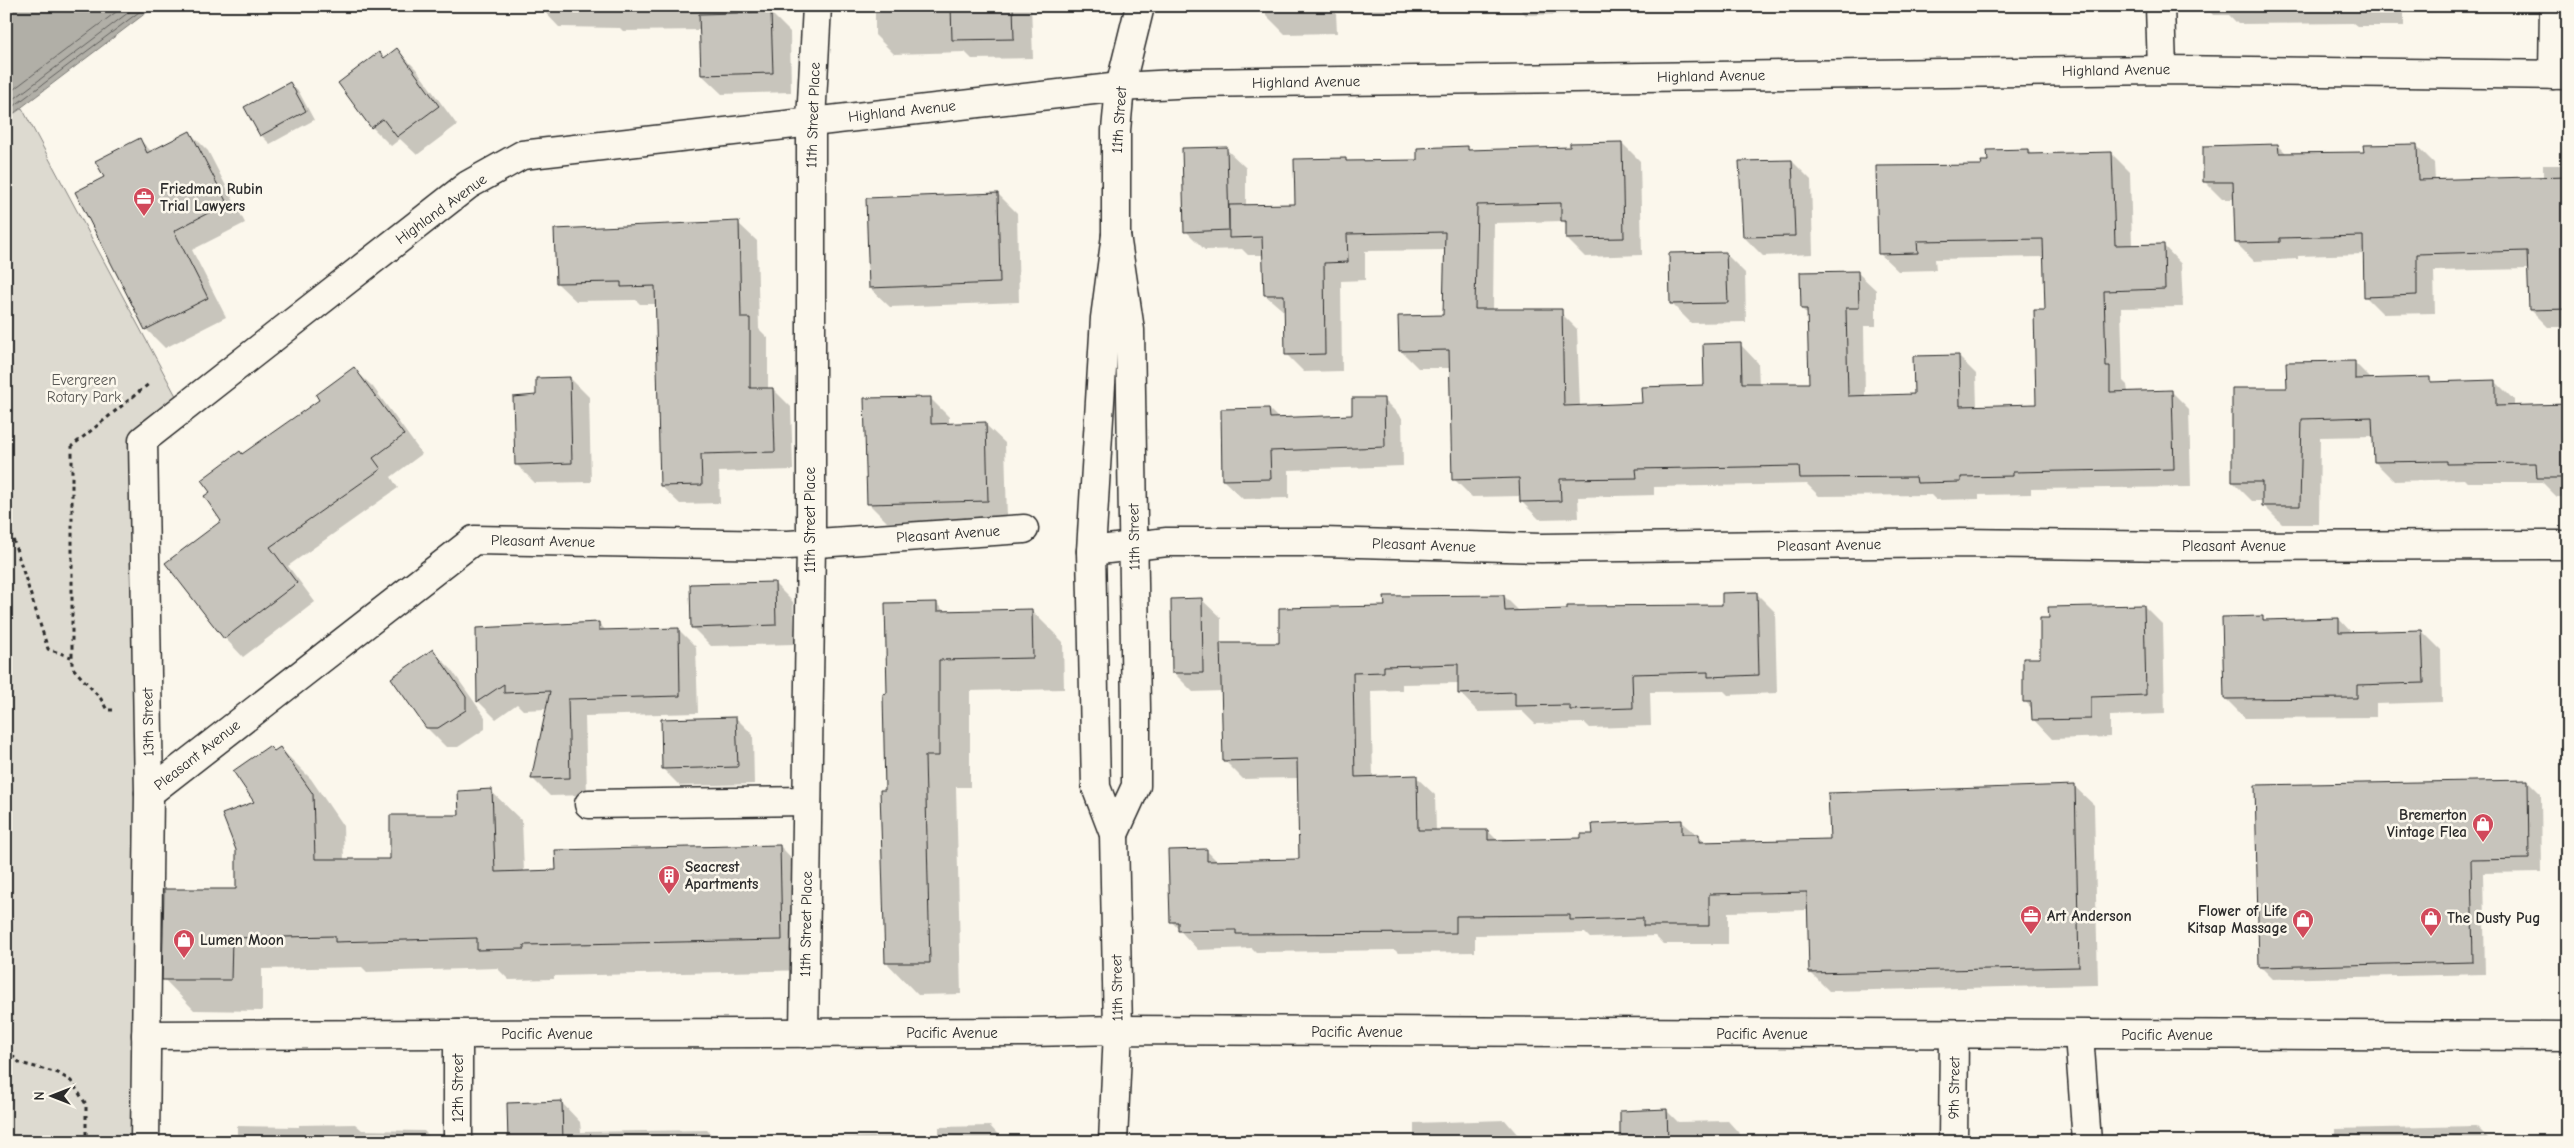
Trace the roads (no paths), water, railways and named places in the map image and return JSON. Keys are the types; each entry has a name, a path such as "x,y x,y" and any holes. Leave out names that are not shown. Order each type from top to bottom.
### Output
{"street":[{"name":"11th Street Place","path":"804,1033 810,543 811,121 817,6"},
{"name":"11th Street","path":"1112,1142 1118,1030 1114,834 1096,787 1091,551 1105,318 1116,235 1116,130 1120,88 1140,6"},
{"path":"2160,6 2162,70"},
{"path":"2554,6 2560,75"},
{"name":"Highland Avenue","path":"143,440 468,185 522,155 811,121 1120,88 1214,83 2162,70 2560,75"},
{"name":"11th Street","path":"1114,834 1136,786 1130,330 1116,235"},
{"name":"13th Street","path":"143,440 149,793 145,1142"},
{"name":"Pleasant Avenue","path":"149,793 474,540 788,545 1024,529"},
{"name":"Pleasant Avenue","path":"1091,551 1134,548 1167,542 1312,542 1541,548 1959,543 2178,546 2568,545"},
{"path":"589,804 807,801"},
{"name":"Pacific Avenue","path":"146,1035 1118,1030 1954,1035 2568,1036"},
{"name":"12th Street","path":"458,1034 458,1142"},
{"name":"9th Street","path":"1953,1142 1954,1035"},
{"path":"2079,1035 2087,1142"}],"water":[{"path":"6,6 155,6 6,119"}],"place":[{"name":"Friedman Rubin Trial Lawyers","path":"144,217"},
{"name":"Bremerton Vintage Flea","path":"2483,843"},
{"name":"Seacrest Apartments","path":"669,895"},
{"name":"Art Anderson","path":"2031,935"},
{"name":"The Dusty Pug","path":"2431,937"},
{"name":"Flower of Life Kitsap Massage","path":"2303,939"},
{"name":"Lumen Moon","path":"184,959"}],"park label":[{"name":"Evergreen Rotary Park","path":"84,388"}]}
